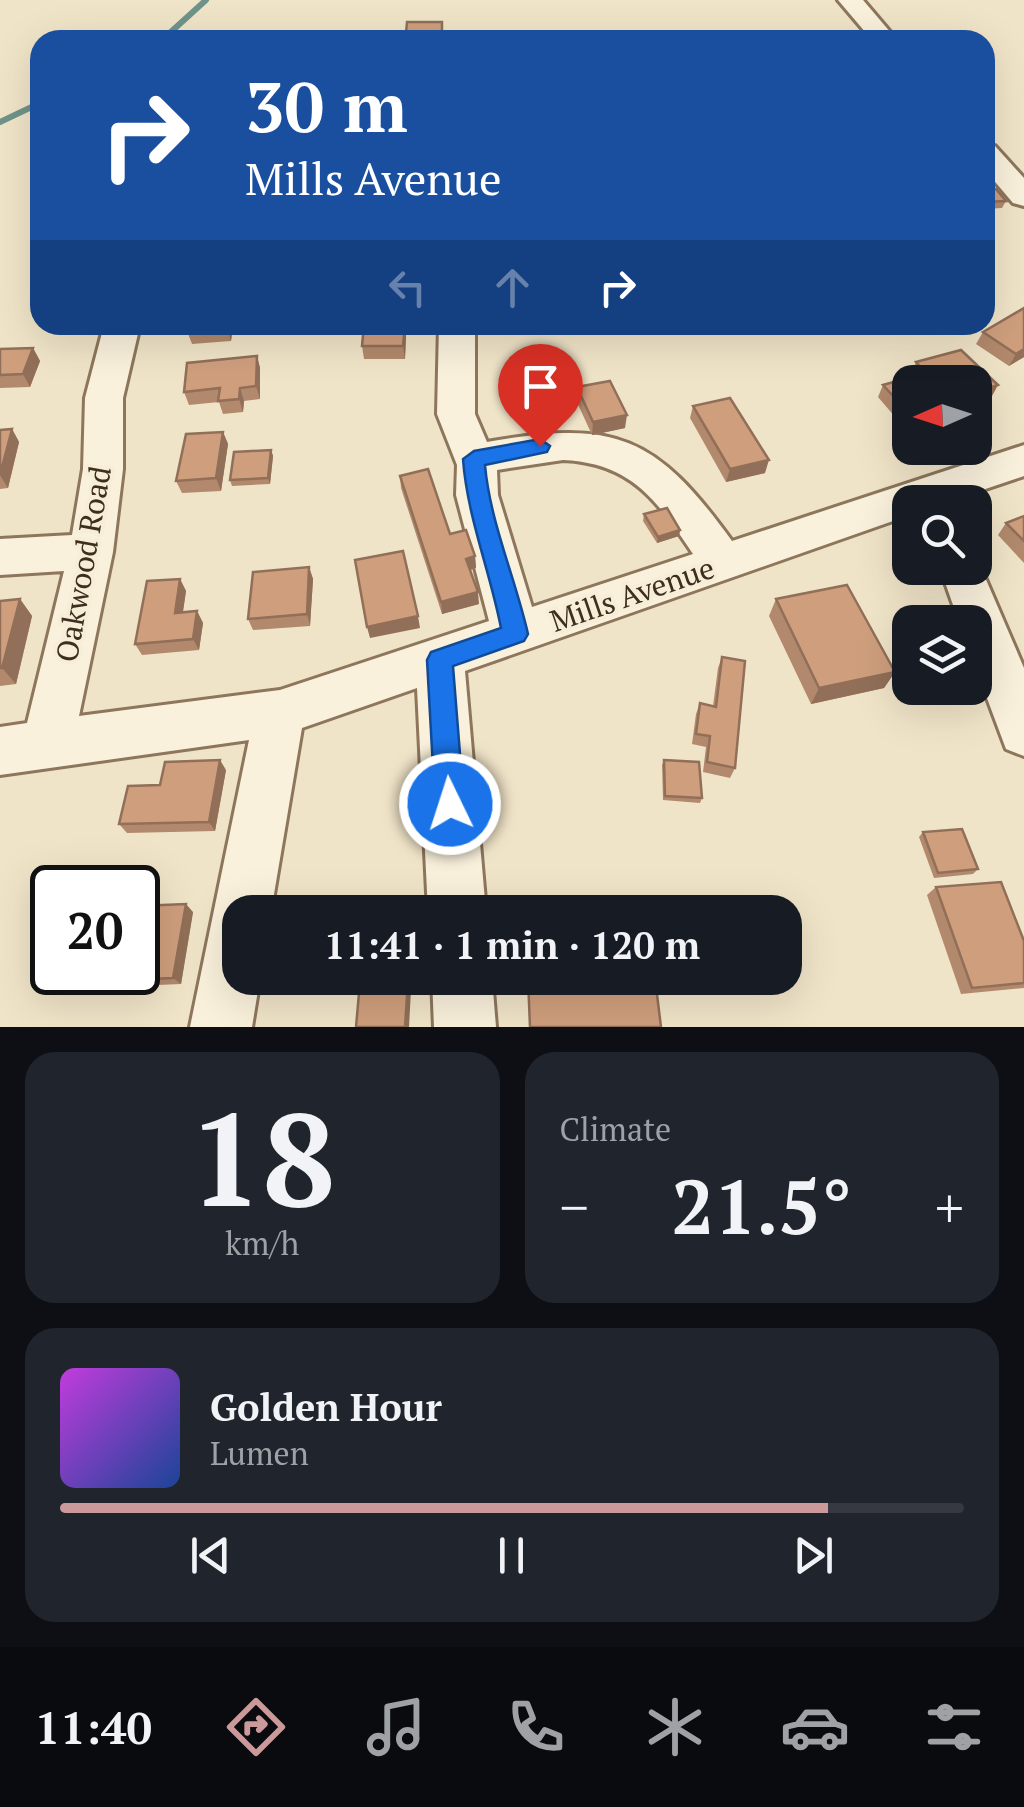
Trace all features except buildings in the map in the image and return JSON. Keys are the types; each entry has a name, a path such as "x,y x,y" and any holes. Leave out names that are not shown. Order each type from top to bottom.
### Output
{"street":[{"path":"850,0 876,30"},
{"path":"995,164 1024,197"},
{"name":"Oakwood Road","path":"24,747 91,552 104,469 104,398 120,335"},
{"path":"456,335 456,414 474,459 477,495 502,573 515,634"},
{"path":"474,459 572,444 639,460 668,487 724,563"},
{"name":"Mills Avenue","path":"964,485 1024,460"},
{"name":"Mills Avenue","path":"24,747 280,713 892,510"},
{"path":"0,557 91,552"},
{"path":"968,585 1024,732"},
{"path":"440,660 456,895"},
{"path":"245,895 280,713"},
{"path":"221,1027 227,995"},
{"path":"463,995 465,1027"}],"waterway":[{"path":"173,30 206,0"},
{"path":"0,122 30,108"}],"route":[{"path":"450,804 440,660 515,634 502,573 477,495 474,459 540,446"}]}
